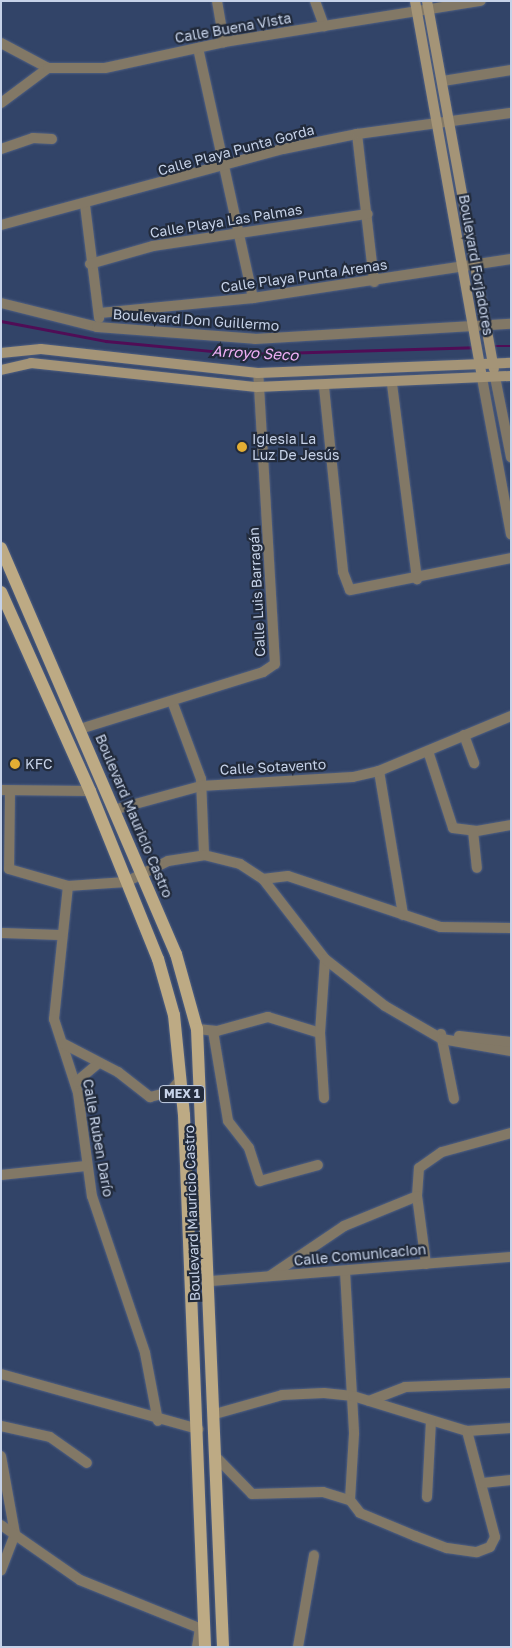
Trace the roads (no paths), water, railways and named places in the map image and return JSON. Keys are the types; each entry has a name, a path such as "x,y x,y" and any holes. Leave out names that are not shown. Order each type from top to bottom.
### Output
{"main road":[{"name":"Boulevard Forjadores","path":"415,1 482,378"},
{"name":"Boulevard Forjadores","path":"428,6 477,264 495,377"},
{"path":"1,353 41,349 158,366 258,373 493,362 511,363"},
{"path":"1,370 31,363 257,387 324,387 511,376"},
{"name":"Boulevard Mauricio Castro","path":"1,548 117,809 176,954 197,1029 211,1281 223,1647"},
{"name":"Boulevard Mauricio Castro","path":"1,592 90,791 169,994 181,1079 198,1429 202,1629 205,1647"}],"street":[{"path":"216,1 224,42"},
{"path":"315,1 324,26"},
{"name":"Calle Buena Vista","path":"48,68 105,68 224,42 417,12 428,6 482,1"},
{"path":"1,43 48,68 1,103"},
{"path":"198,48 223,169 254,298"},
{"path":"443,81 511,70"},
{"name":"Calle Playa Punta Gorda","path":"1,225 223,169 272,152 357,134 437,122 451,123 511,113"},
{"path":"357,134 368,214 374,282"},
{"path":"1,149 33,138 52,139"},
{"path":"85,205 90,264 100,313 97,327"},
{"name":"Calle Playa Las Palmas","path":"90,264 153,246 368,214"},
{"name":"Calle Playa Punta Arenas","path":"100,313 254,298 374,282 511,259"},
{"name":"Boulevard Don Guillermo","path":"1,303 97,327 278,340 474,330 511,324"},
{"name":"Calle Luis Barragán","path":"80,729 263,672 275,664 257,387 258,373"},
{"name":"Boulevard Forjadores","path":"495,377 511,457"},
{"name":"Boulevard Forjadores","path":"482,378 511,534"},
{"path":"392,384 417,579"},
{"path":"324,387 343,572 347,587 355,591 511,558"},
{"path":"172,701 201,786 204,855"},
{"name":"Calle Sotavento","path":"117,809 201,786 353,777 379,771 511,716"},
{"path":"464,735 474,763"},
{"path":"428,751 450,823 460,831 473,831 511,824"},
{"path":"379,771 403,915"},
{"path":"90,791 5,790 9,869 68,886 126,882 168,861 204,855 240,864 263,879 325,959 426,1032 511,1051"},
{"path":"473,831 477,868"},
{"path":"263,879 288,876 440,927 511,928"},
{"name":"Calle Ruben Darío","path":"68,886 60,935 54,1010 76,1082 86,1166 150,1370 158,1421"},
{"path":"1,933 60,935"},
{"path":"324,1098 320,1033 325,959"},
{"path":"197,1029 213,1031 268,1018 320,1033"},
{"path":"213,1031 228,1121 249,1148 260,1181 318,1165"},
{"path":"441,1036 511,1042"},
{"path":"441,1036 454,1099"},
{"path":"64,1044 99,1063 150,1097 170,1092 181,1079"},
{"path":"76,1082 99,1063"},
{"path":"426,1264 417,1196 420,1168 431,1157 511,1133"},
{"path":"1,1175 86,1166"},
{"path":"270,1276 344,1226 417,1196"},
{"name":"Calle Comunicacion","path":"211,1281 511,1257"},
{"path":"345,1271 353,1396 350,1500 360,1513 447,1548 477,1552 490,1547 495,1537 483,1483 467,1431"},
{"path":"1,1374 158,1421 198,1429"},
{"path":"369,1402 405,1387 511,1383"},
{"path":"216,1414 282,1395 353,1396 467,1431 511,1428"},
{"path":"427,1497 431,1420"},
{"path":"1,1426 50,1437 87,1463"},
{"path":"1,1456 15,1534 1,1570"},
{"path":"217,1458 252,1494 300,1491 350,1500"},
{"path":"483,1483 511,1480"},
{"path":"1,1525 80,1580 202,1629 197,1647"},
{"path":"298,1647 314,1555"}],"waterway":[{"name":"Arroyo Seco","path":"1,321 106,341 244,354 474,347"},
{"name":"Arroyo Seco","path":"492,346 511,346"}],"place":[{"name":"Iglesia La Luz De Jesús","path":"242,447"},
{"name":"KFC","path":"15,764"}]}
